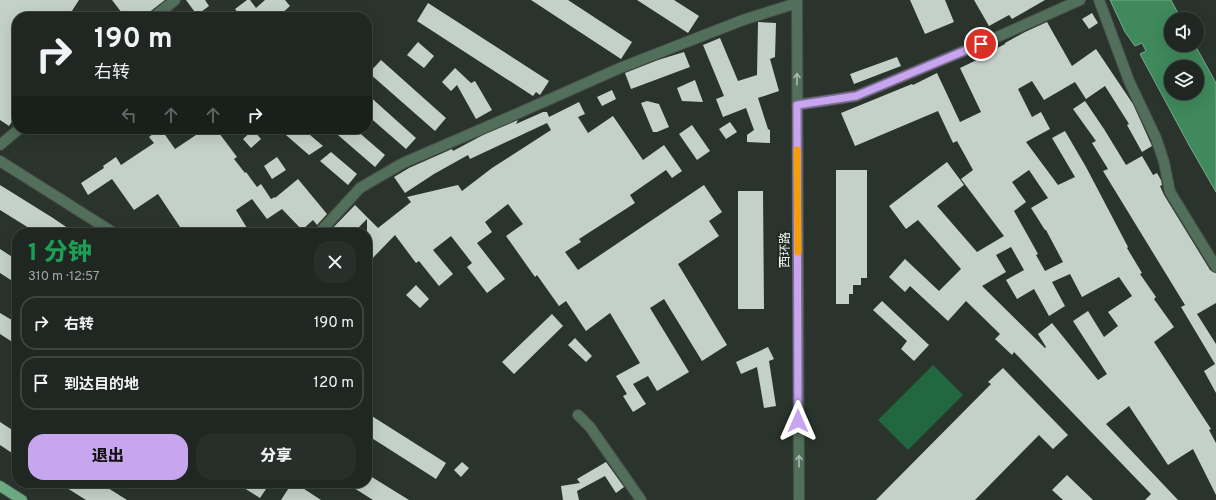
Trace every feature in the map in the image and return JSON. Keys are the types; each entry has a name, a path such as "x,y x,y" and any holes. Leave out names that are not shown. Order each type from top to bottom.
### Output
{"main road":[{"path":"0,486 22,500"}],"street":[{"path":"160,12 175,0"},
{"path":"797,105 856,96 995,38 1080,0"},
{"path":"1099,0 1129,81 1156,138 1164,162 1170,192 1216,267"},
{"path":"324,228 360,188 403,163 620,68 743,20 797,1"},
{"name":"西环路","path":"797,1 799,500"},
{"path":"0,145 13,134"},
{"path":"0,161 106,228"},
{"path":"578,415 590,427 641,500"}],"shaded area":[{"path":"1110,0 1171,0 1177,12 1164,12 1164,52 1199,52 1203,60 1164,60 1164,99 1140,54 1146,51 1142,43 1135,46 1125,32"},
{"path":"1204,61 1216,83 1216,192 1165,100 1204,100"},
{"path":"933,365 963,395 908,450 878,420"}],"building":[{"path":"0,0 79,0 71,12 12,12 12,122 9,126 0,120"},
{"path":"112,0 165,0 149,12 121,12"},
{"path":"186,0 205,0 209,6 201,12 195,12"},
{"path":"247,0 250,0 256,8 265,0 285,0 290,6 283,12 237,12 235,9"},
{"path":"531,0 568,0 632,42 621,59"},
{"path":"637,0 674,0 699,16 688,33"},
{"path":"910,0 945,0 954,22 925,34"},
{"path":"974,0 1045,0 1012,19 1009,15 989,26"},
{"path":"428,3 549,81 540,95 536,92 533,96 417,21"},
{"path":"1092,13 1098,23 1089,29 1082,19"},
{"path":"758,22 776,23 775,57 770,59 779,91 758,98 768,129 770,130 770,143 747,142 747,135 754,130 746,108 723,117 716,99 724,96 703,45 720,38 738,81 757,75"},
{"path":"1047,22 1072,66 1096,49 1133,104 1152,146 1142,152 1127,125 1129,124 1105,86 1086,99 1075,82 1044,100 1032,81 1018,89 1032,117 1041,112 1050,129 1026,142 1058,185 1075,177 1052,138 1065,131 1086,167 1128,247 1127,248 1142,273 1140,274 1156,297 1154,299 1174,327 1154,342 1211,429 1209,430 1216,443 1216,495 1193,449 1168,465 1129,406 1106,424 1178,500 1145,500 1151,494 1014,352 1012,355 995,339 1000,334 966,301 948,321 910,286 905,292 889,277 905,259 939,291 961,269 918,220 906,229 889,206 947,162 964,185 937,206 977,252 1004,236 961,179 973,170 957,141 953,143 938,111 855,146 841,113 912,84 913,85 937,73 960,122 981,112 960,68 983,57 982,56 1025,32","holes":["1029,170 1048,198 1031,208 1046,230 1063,262 1045,271 1036,255 1038,254 1014,211 1026,202 1012,182","1011,247 1024,270 1006,280 1017,299 1034,289 1049,316 1065,306 1052,282 1070,274 1082,297 1119,277 1132,296 1108,312 1118,326 1104,337 1088,311 1073,321 1107,374 1098,380 1052,323 1038,334 1046,347 1045,348 982,286 1006,272 996,255"]},
{"path":"418,42 434,56 424,68 407,55"},
{"path":"684,52 690,67 631,89 625,73"},
{"path":"897,57 901,66 854,84 850,74"},
{"path":"381,60 446,118 435,131 372,76 372,70"},
{"path":"455,68 471,83 475,81 492,110 476,119 457,85 451,91 442,82"},
{"path":"695,80 703,102 682,101 677,88"},
{"path":"612,90 616,99 602,106 597,97"},
{"path":"372,98 416,138 406,149 372,119"},
{"path":"647,101 659,104 669,127 653,132 641,103"},
{"path":"1085,101 1126,165 1142,156 1153,175 1157,173 1161,180 1162,185 1160,186 1164,195 1210,270 1216,273 1216,303 1197,314 1216,344 1216,393 1204,371 1215,364 1181,307 1185,305 1103,171 1108,169 1092,143 1096,141 1073,109"},
{"path":"579,102 585,114 578,117 588,133 613,116 643,160 664,145 682,171 672,178 666,170 630,195 635,203 579,239 581,242 565,252 578,270 704,185 722,212 709,221 719,236 678,264 727,345 702,361 664,299 650,308 689,372 657,391 648,376 633,384 646,404 633,412 623,396 627,394 616,376 640,363 610,313 586,331 566,301 559,306 537,275 535,277 506,236 523,224 508,204 485,222 492,232 477,243 505,279 487,293 467,267 472,263 451,236 433,250 453,274 439,286 419,261 416,263 395,235 372,259 372,228 367,228 367,219 358,228 333,228 355,205 378,228 411,202 407,197 458,185 462,191 492,168 551,130 547,123 470,159 468,155 434,174 405,193 394,177 409,168 452,149 453,151 483,135 518,120 516,124 543,112 547,112 549,117"},
{"path":"730,122 737,132 726,139 719,129"},
{"path":"692,125 710,151 697,160 679,134"},
{"path":"153,134 164,134 175,149 198,134 220,134 237,157 234,159 245,173 246,172 257,187 261,184 271,199 275,198 298,179 327,214 317,225 313,220 304,228 300,228 282,209 267,219 252,199 236,210 247,228 181,228 158,194 134,210 112,179 88,195 81,183 104,168 103,166 116,157 121,165 154,143 149,137"},
{"path":"249,134 257,134 261,139 251,148 243,139"},
{"path":"285,134 309,134 323,146 309,155"},
{"path":"337,134 361,134 385,155 375,167"},
{"path":"331,152 357,174 348,185 320,161"},
{"path":"277,157 286,170 272,179 264,166"},
{"path":"836,170 867,170 867,278 861,278 861,285 853,285 853,294 849,294 849,304 836,304"},
{"path":"0,185 68,228 29,228 0,210"},
{"path":"738,191 763,191 764,309 738,309"},
{"path":"0,249 12,257 12,281 0,273"},
{"path":"416,285 429,299 420,308 406,295"},
{"path":"882,301 929,345 914,361 901,349 907,341 873,310"},
{"path":"0,313 12,320 12,342 0,334"},
{"path":"552,314 563,326 514,374 502,362"},
{"path":"575,338 592,356 586,362 568,345"},
{"path":"768,347 774,359 769,361 776,406 764,408 757,367 741,374 736,362"},
{"path":"1003,368 1068,435 1053,449 1039,435 975,500 876,500 991,384 988,382"},
{"path":"372,416 446,463 436,479 372,438"},
{"path":"0,422 12,430 12,453 0,445"},
{"path":"462,462 469,468 461,477 454,470"},
{"path":"606,462 624,487 616,493 605,476 577,491 579,500 563,500 561,486 580,483 577,479"},
{"path":"1067,475 1093,500 1063,500 1052,490"},
{"path":"372,477 409,500 373,500 354,488 372,488"},
{"path":"67,488 108,488 127,500 86,500"},
{"path":"244,488 267,488 260,498"},
{"path":"289,488 303,488 321,500 281,500"}],"slow traffic":[{"path":"797,150 798,252"}],"route":[{"path":"798,421 797,105 856,96 981,44"}]}
